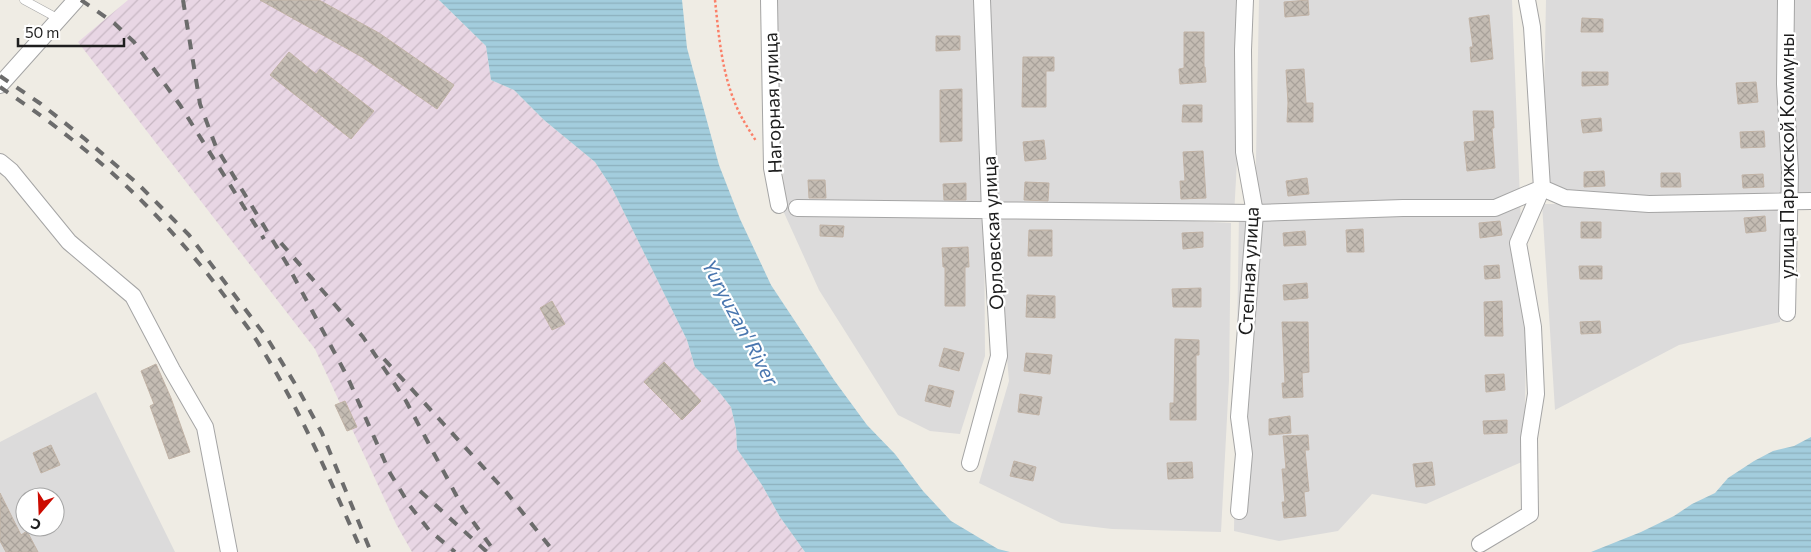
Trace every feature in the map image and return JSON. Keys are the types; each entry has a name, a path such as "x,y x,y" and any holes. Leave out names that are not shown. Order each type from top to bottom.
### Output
{"street":[{"path":"0,84 76,0"},
{"name":"Нагорная улица","path":"769,0 772,168 779,205"},
{"name":"Орловская улица","path":"970,463 999,356 990,211 982,0"},
{"name":"Степная улица","path":"1239,511 1244,454 1238,417 1255,213 1244,152 1243,50 1245,0"},
{"path":"1480,544 1530,514 1529,438 1536,394 1533,336 1518,243 1542,188 1532,27 1527,0"},
{"name":"улица Парижской Коммуны","path":"1786,0 1785,84 1790,171 1787,313"},
{"path":"0,162 11,171 69,242 133,296 205,427 229,552"},
{"path":"797,208 1255,213 1403,208 1495,208 1542,188 1565,198 1649,204 1811,201"}],"lane":[{"path":"24,0 59,19"}],"path":[{"path":"716,0 719,44 724,71 738,111 758,144"}],"shaded area":[{"path":"128,0 439,0 486,46 491,80 514,90 544,120 595,162 612,188 687,340 695,367 716,388 731,407 736,429 737,449 762,485 780,517 805,552 412,552 396,524 315,349 78,42"},
{"path":"771,0 977,0 984,211 985,356 960,434 930,431 898,415 819,290 781,206 785,205"},
{"path":"986,0 1246,0 1234,215 1119,217 1231,223 1229,380 1221,532 1112,529 1061,523 979,483 1009,381 994,210"},
{"path":"1259,0 1512,0 1526,349 1524,461 1426,504 1372,494 1338,531 1279,541 1234,531 1239,215 1255,213"},
{"path":"1546,0 1781,0 1784,202 1542,200"},
{"path":"1794,0 1811,0 1811,197 1794,199"},
{"path":"1542,204 1785,204 1780,322 1679,345 1555,410"},
{"path":"96,392 175,552 0,552 0,442"}],"water":[{"name":"Yuryuzan' River","path":"439,0 682,0 687,48 719,165 740,219 771,285 834,380 867,425 895,454 923,491 951,521 998,549 1010,552 805,552 780,517 762,485 737,449 736,429 731,407 716,388 695,367 687,340 612,188 595,162 544,120 514,90 491,80 486,46"},
{"path":"1811,437 1811,552 1591,552 1641,532 1674,516 1692,504 1715,493 1728,478 1754,461 1773,451 1794,446"}],"building":[{"path":"260,0 319,0 379,33 454,85 437,109 362,57"},
{"path":"1308,0 1309,15 1285,17 1284,2"},
{"path":"1489,15 1493,59 1471,62 1470,47 1473,47 1469,18"},
{"path":"1582,18 1603,19 1603,32 1581,32"},
{"path":"1184,32 1204,32 1206,82 1180,84 1179,69 1184,68"},
{"path":"936,36 960,36 960,50 936,51"},
{"path":"289,52 316,74 320,69 374,111 351,139 270,75"},
{"path":"1023,57 1054,57 1054,71 1046,71 1046,107 1022,107"},
{"path":"1304,69 1306,103 1313,103 1313,122 1287,122 1286,70"},
{"path":"1582,72 1608,72 1608,85 1582,86"},
{"path":"1756,82 1758,102 1738,104 1736,83"},
{"path":"962,89 962,141 940,142 940,90"},
{"path":"1183,105 1202,105 1202,122 1182,122"},
{"path":"1473,111 1493,111 1494,128 1492,128 1495,168 1467,171 1464,142 1475,141"},
{"path":"1601,118 1602,131 1583,133 1581,120"},
{"path":"1764,131 1765,147 1741,148 1740,132"},
{"path":"1044,140 1046,159 1025,161 1023,142"},
{"path":"1203,151 1206,198 1181,199 1180,181 1185,181 1183,152"},
{"path":"1604,171 1605,186 1584,187 1584,172"},
{"path":"1661,173 1680,173 1681,187 1661,187"},
{"path":"1763,174 1764,187 1743,188 1742,175"},
{"path":"1307,178 1309,194 1288,196 1286,181"},
{"path":"808,180 825,180 826,198 809,198"},
{"path":"1025,182 1049,183 1048,201 1024,200"},
{"path":"966,183 966,200 944,200 943,184"},
{"path":"1765,216 1766,231 1746,233 1744,218"},
{"path":"1500,221 1502,235 1480,238 1479,223"},
{"path":"1581,222 1601,222 1601,238 1581,238"},
{"path":"820,225 844,226 843,237 820,236"},
{"path":"1363,229 1364,252 1347,252 1346,230"},
{"path":"1029,230 1052,230 1052,256 1028,256"},
{"path":"1305,231 1306,245 1284,246 1283,233"},
{"path":"1203,232 1203,247 1183,249 1182,233"},
{"path":"968,247 969,267 965,267 965,306 945,306 945,267 943,267 942,248"},
{"path":"1499,265 1500,278 1485,279 1484,266"},
{"path":"1579,266 1602,266 1602,279 1580,279"},
{"path":"1307,283 1308,298 1284,300 1283,285"},
{"path":"1201,288 1201,307 1173,307 1172,289"},
{"path":"1027,295 1055,296 1055,318 1026,317"},
{"path":"552,301 565,324 552,330 540,308"},
{"path":"1502,301 1503,336 1485,336 1484,302"},
{"path":"1600,321 1601,333 1581,334 1580,322"},
{"path":"1282,322 1308,322 1309,372 1302,373 1303,397 1283,398 1282,383 1285,383"},
{"path":"1175,339 1199,340 1199,355 1196,355 1196,420 1170,420 1170,403 1174,403"},
{"path":"944,348 964,353 959,371 939,366"},
{"path":"1026,353 1052,355 1050,374 1024,371"},
{"path":"664,362 701,401 682,420 644,382"},
{"path":"156,364 171,398 190,452 169,459 150,406 154,404 141,371"},
{"path":"1504,374 1505,390 1486,392 1485,375"},
{"path":"929,385 954,391 950,407 925,401"},
{"path":"1020,394 1042,397 1039,415 1018,412"},
{"path":"345,401 357,427 347,431 335,405"},
{"path":"1290,416 1291,433 1269,435 1269,419"},
{"path":"1507,420 1507,433 1484,434 1483,421"},
{"path":"1308,435 1309,450 1305,450 1309,491 1304,492 1306,516 1284,518 1282,502 1285,502 1282,469 1286,469 1283,436"},
{"path":"51,445 60,465 41,473 33,453"},
{"path":"1014,461 1036,467 1033,481 1010,476"},
{"path":"1192,462 1193,478 1168,479 1167,463"},
{"path":"1432,462 1435,485 1416,487 1413,464"},
{"path":"0,493 15,523 15,537 30,537 38,552 6,552 0,541"}],"railway":[{"path":"81,0 114,23 134,42 180,105 264,239"},
{"path":"183,0 200,104 216,147 287,264 347,376 390,473 410,506 429,530 455,552"},
{"path":"0,76 41,104 85,139 137,183 189,235 267,338 297,387 322,433 371,552"},
{"path":"0,87 53,125 108,170 153,212 214,282 254,336 289,396 315,447 362,552"},
{"path":"281,243 363,337 406,401 463,508 495,552"},
{"path":"384,359 507,493 554,552"},
{"path":"420,491 487,552"}]}
